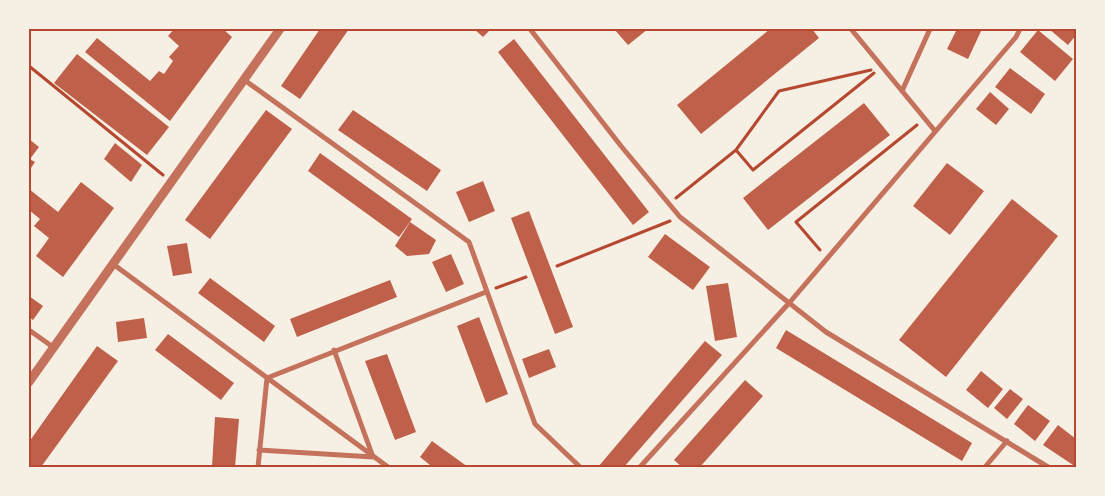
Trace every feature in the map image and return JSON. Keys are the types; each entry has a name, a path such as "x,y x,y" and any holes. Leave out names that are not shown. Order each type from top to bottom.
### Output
{"street":[{"path":"29,382 280,29"},
{"path":"530,29 621,146 680,217 826,332 1048,467"},
{"path":"851,29 935,131"},
{"path":"902,92 930,29"},
{"path":"640,467 790,302 1016,37 1020,29"},
{"path":"243,79 469,242 535,424 580,467"},
{"path":"113,264 388,467"},
{"path":"267,378 334,350 486,292"},
{"path":"29,330 53,347"},
{"path":"334,350 373,457"},
{"path":"258,467 267,378"},
{"path":"985,467 1007,441"},
{"path":"259,450 373,457"}],"path":[{"path":"29,66 134,153 171,181"},
{"path":"736,150 753,170 882,67"},
{"path":"669,204 736,150 779,91 882,67"},
{"path":"827,258 796,222 925,119"},
{"path":"557,266 680,217"},
{"path":"486,292 526,277"}],"building":[{"path":"174,29 223,29 232,37 170,121 85,52 97,38 150,81 159,71 164,74 173,61 169,57 179,46 168,36"},
{"path":"320,29 349,29 300,99 281,86"},
{"path":"474,29 491,29 483,37"},
{"path":"614,29 648,29 628,45"},
{"path":"770,29 812,29 819,38 701,134 677,105"},
{"path":"957,29 982,29 968,59 947,49"},
{"path":"1049,29 1076,29 1076,35 1068,45"},
{"path":"1038,30 1073,59 1055,81 1020,52"},
{"path":"514,39 649,212 633,225 498,52"},
{"path":"77,54 169,127 147,155 54,83"},
{"path":"1010,68 1045,94 1031,114 995,87"},
{"path":"990,92 1009,109 996,125 976,109"},
{"path":"864,103 890,135 768,230 743,198"},
{"path":"266,110 292,129 210,239 185,220"},
{"path":"353,110 441,170 427,191 338,130"},
{"path":"29,139 39,147 30,159 35,162 29,171"},
{"path":"115,143 142,165 131,182 104,159"},
{"path":"320,153 412,219 399,237 308,171"},
{"path":"947,163 984,191 950,235 913,206"},
{"path":"483,181 495,211 469,222 456,192"},
{"path":"81,182 114,208 63,277 36,256 49,238 34,226 40,219 29,210 29,189 58,212"},
{"path":"1012,199 1058,236 946,377 899,340"},
{"path":"529,211 573,327 555,334 511,218"},
{"path":"410,222 436,240 429,254 407,256 395,246"},
{"path":"665,234 710,267 693,290 648,257"},
{"path":"187,243 192,273 173,276 167,246"},
{"path":"451,254 464,284 446,292 432,262"},
{"path":"210,278 275,326 264,342 198,293"},
{"path":"390,280 397,297 297,337 290,319"},
{"path":"728,283 737,337 715,341 706,286"},
{"path":"29,296 43,306 33,320 29,317"},
{"path":"479,317 508,394 486,403 457,326"},
{"path":"144,318 147,338 118,342 116,322"},
{"path":"786,330 972,443 962,461 776,348"},
{"path":"168,334 234,383 221,400 155,350"},
{"path":"705,341 722,355 624,467 598,467"},
{"path":"97,346 118,361 41,467 34,467 29,463 29,442"},
{"path":"549,349 556,367 529,378 522,359"},
{"path":"387,354 416,432 395,440 365,361"},
{"path":"981,371 1003,389 988,408 966,390"},
{"path":"745,380 763,396 700,467 682,467 674,460"},
{"path":"1010,389 1023,399 1007,419 994,408"},
{"path":"1028,405 1050,421 1035,441 1014,424"},
{"path":"215,417 239,419 235,467 212,467"},
{"path":"1058,425 1076,439 1076,467 1043,445"},
{"path":"432,441 468,467 433,467 430,465 420,457"}]}
